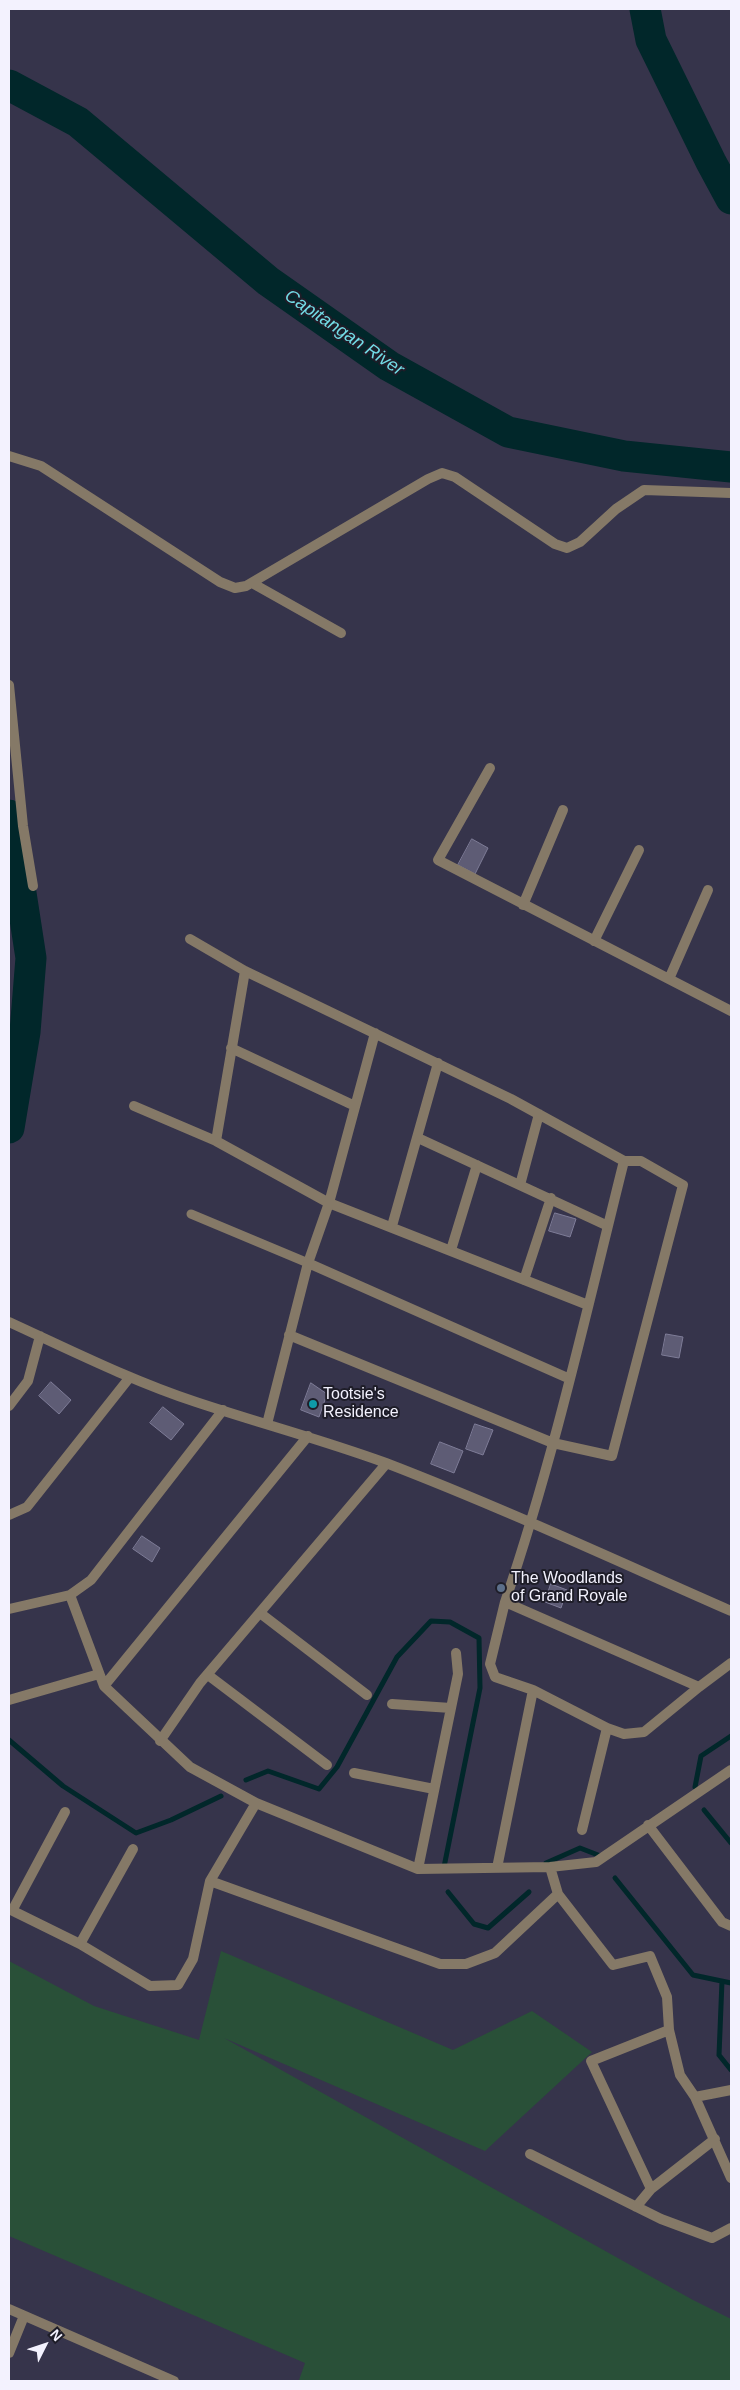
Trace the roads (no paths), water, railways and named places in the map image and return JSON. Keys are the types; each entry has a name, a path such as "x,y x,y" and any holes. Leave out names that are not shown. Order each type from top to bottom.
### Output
{"street":[{"path":"9,456 42,466 220,582 235,588 252,583 428,479 442,473 455,477 555,544 567,548 580,542 616,509 644,490 731,493"},
{"path":"252,583 341,633"},
{"path":"9,685 24,826 33,886"},
{"path":"490,768 438,860 731,1011"},
{"path":"524,905 563,810"},
{"path":"594,941 640,850"},
{"path":"669,979 708,890"},
{"path":"190,939 245,971 438,1063 539,1114 624,1161 641,1161 683,1185 612,1456 553,1443 289,1335"},
{"path":"216,1141 245,971"},
{"path":"267,1424 308,1263 330,1203 375,1033"},
{"path":"231,1048 355,1106"},
{"path":"392,1226 438,1063"},
{"path":"134,1106 216,1141 330,1203 588,1305"},
{"path":"520,1185 539,1114"},
{"path":"418,1138 608,1226"},
{"path":"624,1161 553,1443 531,1523 505,1602 490,1664 495,1677 533,1690 607,1728 624,1734 644,1732 699,1686 731,1664"},
{"path":"450,1250 477,1165"},
{"path":"524,1280 551,1198"},
{"path":"308,1263 570,1379"},
{"path":"9,1322 130,1377 386,1464 531,1523 731,1611"},
{"path":"9,1406 28,1381 40,1336"},
{"path":"9,1515 27,1507 130,1377"},
{"path":"9,1609 70,1595 91,1580 223,1410"},
{"path":"104,1686 308,1436"},
{"path":"160,1741 208,1675 386,1464"},
{"path":"70,1595 104,1686 160,1741 190,1767 256,1803 418,1869 550,1867 596,1862 731,1770"},
{"path":"505,1602 699,1686"},
{"path":"260,1612 367,1695"},
{"path":"418,1869 458,1674 456,1653"},
{"path":"9,1700 99,1674"},
{"path":"208,1675 327,1765"},
{"path":"497,1868 533,1690"},
{"path":"392,1704 451,1708"},
{"path":"582,1830 607,1728"},
{"path":"354,1773 434,1789"},
{"path":"65,1812 11,1909 80,1944 150,1986 178,1986 193,1959 210,1881 256,1803"},
{"path":"648,1825 722,1922 731,1926"},
{"path":"80,1944 133,1849"},
{"path":"550,1867 558,1894 613,1965 650,1956 667,1997 669,2030 680,2075 695,2098 731,2178"},
{"path":"210,1881 440,1964 466,1964 495,1953 558,1894"},
{"path":"651,2189 591,2061 669,2030"},
{"path":"695,2098 731,2090"},
{"path":"636,2207 651,2189 715,2139"},
{"path":"530,2154 661,2219 712,2238 731,2228"},
{"path":"9,2309 174,2381"},
{"path":"9,2353 24,2316"}],"lane":[{"path":"191,1214 308,1263"}],"waterway":[{"name":"Capitangan River","path":"645,9 651,40 731,199"},
{"name":"Capitangan River","path":"9,85 78,122 268,281 389,366 508,432 624,456 731,467"},
{"name":"Capitangan River","path":"9,815 31,958 25,1032 9,1128"},
{"path":"246,1780 268,1771 319,1789 337,1767 397,1657 431,1621 450,1622 479,1638 480,1688 444,1867"},
{"path":"695,1787 701,1756 731,1736"},
{"path":"9,1740 63,1786 136,1833 171,1820 221,1796"},
{"path":"704,1810 731,1843"},
{"path":"546,1863 580,1848 598,1855"},
{"path":"615,1878 693,1975 731,1983"},
{"path":"448,1892 474,1924 488,1928 529,1892"},
{"path":"722,1981 719,2055 731,2070"}],"place":[{"name":"Tootsie's Residence","path":"313,1404"},
{"name":"The Woodlands of Grand Royale","path":"501,1588"}]}
